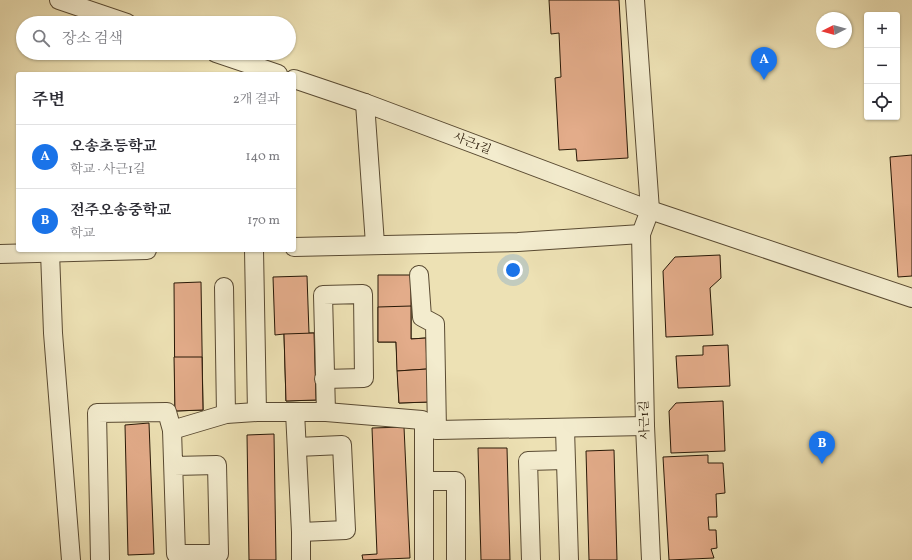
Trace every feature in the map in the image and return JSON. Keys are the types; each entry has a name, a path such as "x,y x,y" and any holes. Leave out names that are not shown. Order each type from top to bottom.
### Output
{"street":[{"path":"59,0 106,16"},
{"name":"사근1길","path":"635,0 650,210 641,234 645,426 651,560"},
{"path":"237,60 272,72"},
{"name":"사근1길","path":"296,80 365,103 650,210 912,298"},
{"path":"365,103 375,244"},
{"path":"296,247 518,242 641,234"},
{"path":"0,254 50,252 54,333 71,560"},
{"path":"254,252 257,412"},
{"path":"419,275 422,317 435,324 430,425 424,481 424,560"},
{"path":"224,287 226,414"},
{"path":"324,379 364,378 363,294 323,295 324,379 326,412"},
{"path":"100,560 97,413 167,412 172,430 176,554 219,554 217,465 174,466"},
{"path":"172,430 226,414 257,412 326,412 430,425 565,429 645,426"},
{"path":"295,412 301,560"},
{"path":"565,429 569,560"},
{"path":"297,447 342,445 346,530 301,532"},
{"path":"531,560 528,461 565,460"},
{"path":"424,481 456,481 456,560"}],"building":[{"path":"549,0 619,0 628,158 577,161 576,149 559,150 555,78 561,77 559,33 551,34"},
{"path":"912,155 912,276 898,277 890,157"},
{"path":"720,255 721,278 710,288 713,335 666,337 663,271 675,257"},
{"path":"378,275 411,275 411,339 426,338 429,402 399,403 396,342 378,342"},
{"path":"307,276 309,333 314,333 316,400 286,401 284,334 275,335 273,277"},
{"path":"201,282 203,410 175,411 174,283"},
{"path":"411,306 411,339 426,338 427,369 397,371 396,342 378,342 378,307"},
{"path":"314,333 316,400 286,401 284,334"},
{"path":"728,345 730,386 678,388 676,356 703,355 703,346"},
{"path":"174,357 202,357 203,410 175,411"},
{"path":"427,369 429,402 399,403 397,371"},
{"path":"723,401 725,451 671,453 669,411 676,403"},
{"path":"149,423 154,554 128,555 125,425"},
{"path":"404,427 410,558 363,560 362,555 377,554 372,428"},
{"path":"274,434 276,560 249,560 247,435"},
{"path":"478,448 507,448 510,560 481,560"},
{"path":"614,450 617,560 589,560 586,451"},
{"path":"708,455 708,463 723,463 725,493 716,494 717,517 708,517 709,530 716,530 717,548 711,549 714,558 669,560 663,457"}],"place":[{"name":"오송초등학교","path":"764,80"},
{"name":"전주오송중학교","path":"822,464"}]}
